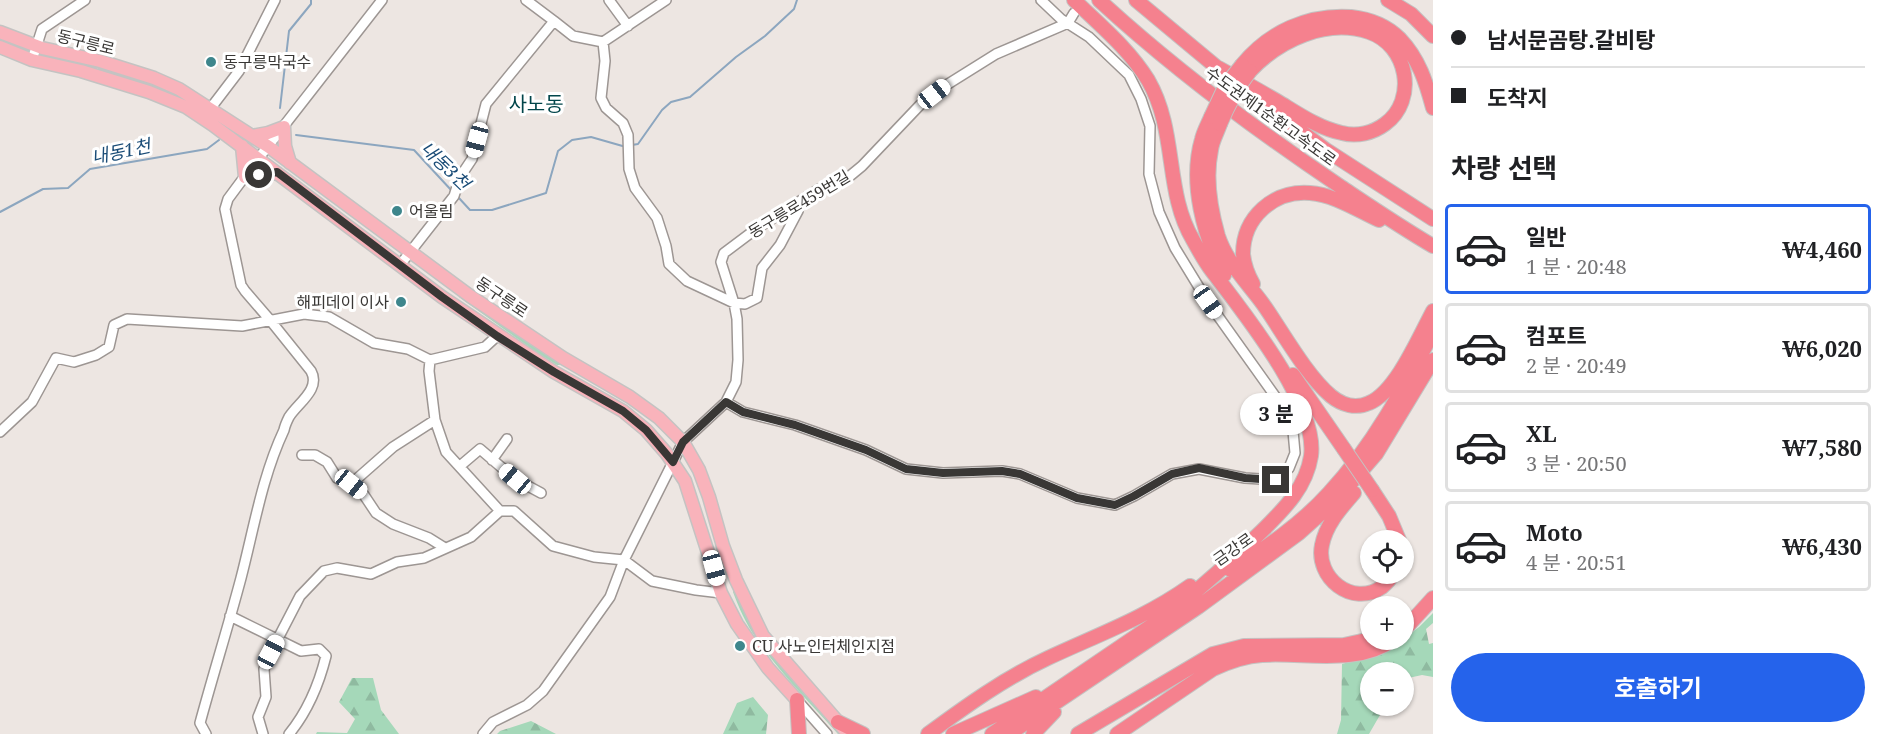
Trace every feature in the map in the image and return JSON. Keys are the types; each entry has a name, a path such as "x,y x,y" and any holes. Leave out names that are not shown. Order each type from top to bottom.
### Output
{"highway":[{"name":"수도권제1순환고속도로","path":"1099,0 1189,77 1286,150 1433,246"},
{"name":"수도권제1순환고속도로","path":"1136,0 1263,104 1326,150 1433,219"},
{"path":"1388,0 1412,14 1433,36"},
{"path":"1074,7 1130,55 1148,80 1160,104 1167,128 1176,193 1182,217 1191,237 1211,269 1261,337 1295,393 1306,417 1312,445 1304,480 1277,518 1171,612"},
{"path":"1238,304 1208,239 1198,192 1198,172 1202,138 1232,99 1258,48 1302,22 1333,16 1358,18 1382,25 1408,48 1424,75 1433,108"},
{"path":"1213,65 1303,117 1343,134 1363,134 1381,127 1399,109 1405,90 1403,68 1399,56 1380,37 1370,32 1353,29 1325,29 1293,39 1246,68"},
{"path":"1216,121 1211,149 1209,195 1212,214 1224,250 1238,273 1262,302 1323,388 1340,402 1357,406 1376,400 1388,389 1433,311"},
{"path":"1262,302 1245,264 1244,243 1247,231 1258,212 1276,199 1310,193 1324,196 1338,200 1412,234"},
{"name":"금강로","path":"1009,734 1171,612 1271,543 1328,495 1348,472 1388,416 1433,332"},
{"path":"1261,337 1295,377 1389,516 1395,530"},
{"path":"1385,584 1376,591 1361,594 1346,591 1335,584 1326,573 1321,557 1322,546 1332,520 1372,471 1401,428 1433,361"},
{"name":"금강로","path":"992,734 1080,681 1261,562 1299,534 1321,515 1376,454 1433,361"},
{"path":"928,734 991,689 1047,658 1140,617 1178,595 1246,547"},
{"path":"1414,615 1430,602"},
{"path":"1414,619 1430,602"},
{"path":"1078,734 1213,654 1244,646 1344,645 1360,641"},
{"path":"1117,734 1205,674 1224,664 1260,655 1350,655 1371,650"},
{"path":"952,734 1080,681"},
{"path":"1033,734 1080,681"},
{"path":"797,700 799,734"},
{"path":"838,722 863,734"}],"main road":[{"name":"동구릉로","path":"0,32 37,46 100,61 154,78 179,89 269,147 409,253 514,327 630,397 659,418 683,442 699,470 736,580 763,636 848,734"},
{"name":"동구릉로","path":"0,46 32,60 81,71 148,92 186,108 242,146 497,336 623,411 646,430 673,462 685,481 721,592 737,624 768,668 797,700"},
{"path":"252,136 284,127 285,146 290,163"},
{"path":"242,146 244,177 277,172"}],"street":[{"path":"32,60 42,29 85,0"},
{"path":"210,109 239,71 275,0"},
{"path":"206,734 200,723 259,503 278,443 289,417 314,383 311,371 241,285 225,209 228,200 244,177 382,0"},
{"path":"526,0 573,36 603,42 666,0"},
{"path":"609,0 628,26"},
{"path":"726,402 743,412 805,428 866,450 906,469 943,473 1002,471 1020,474 1077,498 1115,505 1172,474 1199,468 1245,478 1276,480 1289,468 1295,453 1293,431 1280,403 1208,302 1175,248 1158,213 1149,174 1150,126 1141,99 1129,75 1089,37 1061,20 1041,0"},
{"path":"1068,23 1074,7"},
{"path":"400,265 455,193 460,177 472,159 486,104 554,21"},
{"name":"동구릉로459번길","path":"683,442 726,402 736,382 737,329 734,303 721,262 724,253 740,239 819,189 845,180 862,166 920,105 948,84 996,54 1068,23"},
{"path":"603,42 605,61 601,98 606,108 623,123 628,135 629,169 635,188 657,218 669,264 687,281 734,303 746,304 757,298 762,268 780,245 798,211 799,202"},
{"path":"0,432 32,402 56,358 74,362 96,355 109,346 114,325 127,319 242,326 304,314 329,317 374,343 408,349 430,360 485,347 497,336"},
{"path":"430,360 429,371 435,420 446,452 500,511"},
{"path":"351,484 393,447 435,420"},
{"path":"492,460 507,439"},
{"path":"483,734 493,722 527,705 543,691 610,597 624,560 683,442"},
{"path":"460,466 480,449 515,479 541,493"},
{"path":"302,455 315,455 327,462 337,478 351,484 364,495 376,513 393,524 429,538 445,548"},
{"path":"263,734 258,717 266,697 264,669 300,596 324,571 338,568 371,574 397,562 424,558 471,537 500,511 514,511 553,546 594,557 624,560 652,581 696,590 721,592"},
{"path":"230,616 301,651 319,649 326,656 321,678 309,705 289,734"},
{"name":"동구릉로","path":"797,700 827,734"}],"green space":[{"path":"460,294 559,362 560,365 536,352 459,297"},
{"path":"734,590 843,734 838,734 765,651 746,622"},
{"path":"1433,613 1433,623 1426,629 1429,644 1433,643 1433,677 1422,675 1414,677 1414,662 1360,662 1360,716 1379,716 1369,734 1337,734 1341,720 1342,664 1389,650 1414,650 1414,631"},
{"path":"352,678 373,678 381,710 399,734 316,734 317,732 347,733 355,719 339,702"},
{"path":"753,697 768,715 766,734 723,734 737,703"},
{"path":"531,721 556,734 497,734 500,731"}],"waterway":[{"name":"내동1천","path":"280,108 289,31 311,4 311,0"},
{"name":"내동3천","path":"632,145 638,144 662,110 671,102 690,97 736,57 765,36 794,9 797,0"},
{"name":"내동3천","path":"296,135 414,150 452,191"},
{"name":"내동3천","path":"458,197 470,210 492,210 546,193 558,151 572,140 591,137 626,147"},
{"name":"내동1천","path":"0,212 43,189 68,188 90,169 207,149 219,140"}],"place":[{"name":"동구릉막국수","path":"211,62"},
{"name":"어울림","path":"397,211"},
{"name":"해피데이 이사","path":"401,302"},
{"name":"CU 사노인터체인지점","path":"740,646"}],"district":[{"name":"사노동","path":"536,104"}],"route":[{"path":"259,175 277,172 497,336 623,411 646,430 673,462 683,442 726,402 743,412 795,425 866,450 906,469 943,473 1002,471 1020,474 1077,498 1115,505 1172,474 1199,468 1245,478 1276,480"}]}
